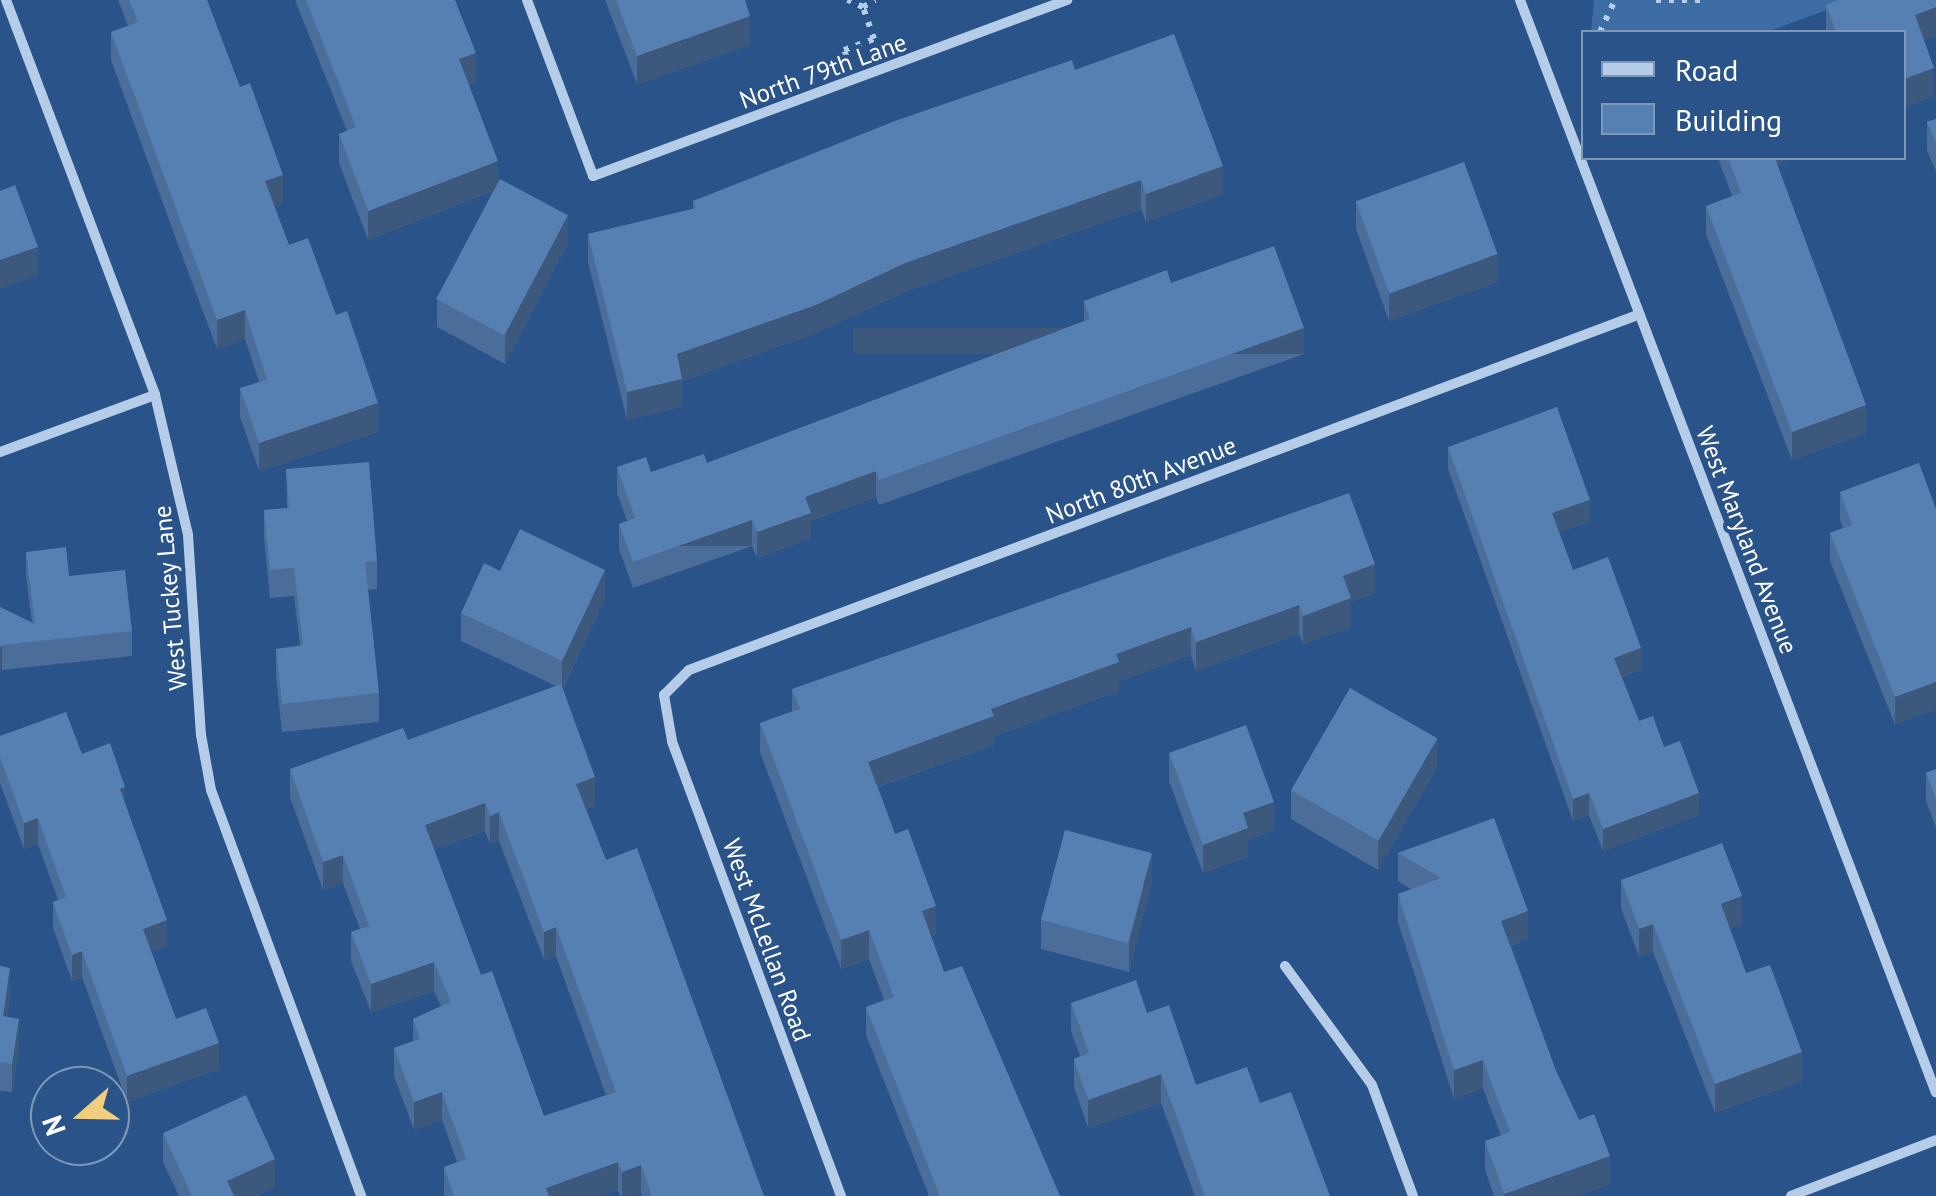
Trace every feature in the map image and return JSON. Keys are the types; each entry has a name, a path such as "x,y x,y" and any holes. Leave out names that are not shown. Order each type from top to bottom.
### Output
{"street":[{"name":"West Tuckey Lane","path":"6,0 155,395 188,534 201,735 211,790 361,1196"},
{"name":"North 79th Lane","path":"526,0 593,176 1067,0"},
{"name":"West Maryland Avenue","path":"1520,0 1581,160"},
{"name":"West Maryland Avenue","path":"1581,160 1936,1093"},
{"name":"North 80th Avenue","path":"664,695 689,670 1640,314"},
{"path":"0,452 155,395"},
{"name":"West McLellan Road","path":"664,695 672,740 841,1196"},
{"path":"1285,966 1372,1084 1413,1196"},
{"path":"1791,1196 1936,1140"}],"path":[{"path":"848,0 863,6 875,0"},
{"path":"1601,30 1615,0"},
{"path":"1656,0 1704,0"},
{"path":"856,81 844,50 874,39 863,6"}],"shaded area":[{"path":"1594,0 1855,0 1772,30 1591,30"}],"building":[{"path":"129,0 207,0 240,87 250,83 283,175 265,181 289,245 308,238 336,315 347,311 378,403 259,443 240,388 267,380 245,310 217,320 111,32 138,22"},
{"path":"306,0 455,0 476,53 459,59 498,161 368,211 339,134 356,127"},
{"path":"616,0 745,0 750,16 637,56"},
{"path":"1838,0 1936,0 1936,7 1915,15 1934,68 1906,78 1906,30 1835,30 1826,5"},
{"path":"1174,34 1223,166 1146,194 1141,180 905,263 816,305 677,354 682,379 627,392 588,234 696,208 693,201 895,121 1072,60 1075,70"},
{"path":"1936,119 1936,143 1927,122"},
{"path":"1729,160 1776,160 1866,405 1792,432 1706,206 1741,193"},
{"path":"1464,162 1498,254 1389,293 1356,201"},
{"path":"500,179 568,215 504,335 436,299"},
{"path":"15,185 38,247 0,260 0,191"},
{"path":"1274,246 1304,328 879,480 876,471 805,497 811,513 757,532 752,520 633,562 619,524 635,518 617,467 646,457 651,472 704,454 707,463 1090,319 1084,301 1167,270 1171,283"},
{"path":"1557,407 1590,500 1552,513 1573,570 1608,557 1641,648 1614,658 1639,721 1653,716 1664,747 1680,741 1699,793 1603,829 1589,793 1573,799 1448,447"},
{"path":"369,462 377,561 365,562 379,693 282,704 276,649 303,645 294,568 270,570 264,510 289,508 286,469"},
{"path":"1919,463 1936,509 1936,682 1895,697 1830,533 1852,525 1840,492"},
{"path":"1349,493 1375,564 1343,576 1351,598 1303,616 1299,605 1196,642 1191,627 1116,654 1119,662 991,709 994,716 868,762 895,834 908,829 936,906 922,911 944,972 962,966 1060,1196 940,1196 866,1007 894,997 869,930 841,940 760,723 800,709 792,689"},
{"path":"520,529 605,570 562,661 461,613 484,563 500,571"},
{"path":"66,547 69,576 125,570 132,631 0,648 0,607 35,624 26,552"},
{"path":"561,684 595,777 576,784 606,860 637,848 764,1196 652,1196 641,1165 622,1172 618,1162 546,1188 549,1196 454,1196 444,1167 466,1159 442,1092 414,1102 394,1048 420,1039 413,1019 451,1002 434,962 371,984 351,932 369,926 343,855 323,862 290,769 403,728 408,740","holes":["485,803 490,816 499,812 544,932 556,927 616,1092 544,1116 492,971 481,975 425,825"]},
{"path":"1350,688 1437,738 1378,841 1291,790"},
{"path":"66,712 82,754 110,743 125,787 120,789 167,920 143,929 176,1019 206,1008 219,1043 130,1075 130,1066 123,1066 82,951 72,955 53,902 66,897 38,818 24,823 0,757 0,736"},
{"path":"1246,725 1274,802 1243,813 1248,828 1203,845 1169,753"},
{"path":"1936,769 1936,799 1926,773"},
{"path":"1494,818 1528,911 1501,921 1556,1071 1579,1120 1594,1114 1610,1156 1504,1194 1485,1141 1510,1132 1483,1060 1454,1070 1398,894 1441,878 1398,853"},
{"path":"1065,830 1152,853 1128,943 1041,920"},
{"path":"1722,843 1742,896 1721,904 1746,973 1770,965 1802,1052 1715,1084 1653,924 1639,929 1621,880"},
{"path":"0,966 10,968 3,1016 19,1019 12,1064 0,1062"},
{"path":"1136,980 1147,1013 1169,1005 1196,1085 1247,1067 1260,1103 1291,1092 1330,1196 1205,1196 1161,1074 1088,1100 1074,1059 1089,1053 1071,1003"},
{"path":"246,1095 275,1159 227,1181 234,1196 192,1196 163,1133"}]}
